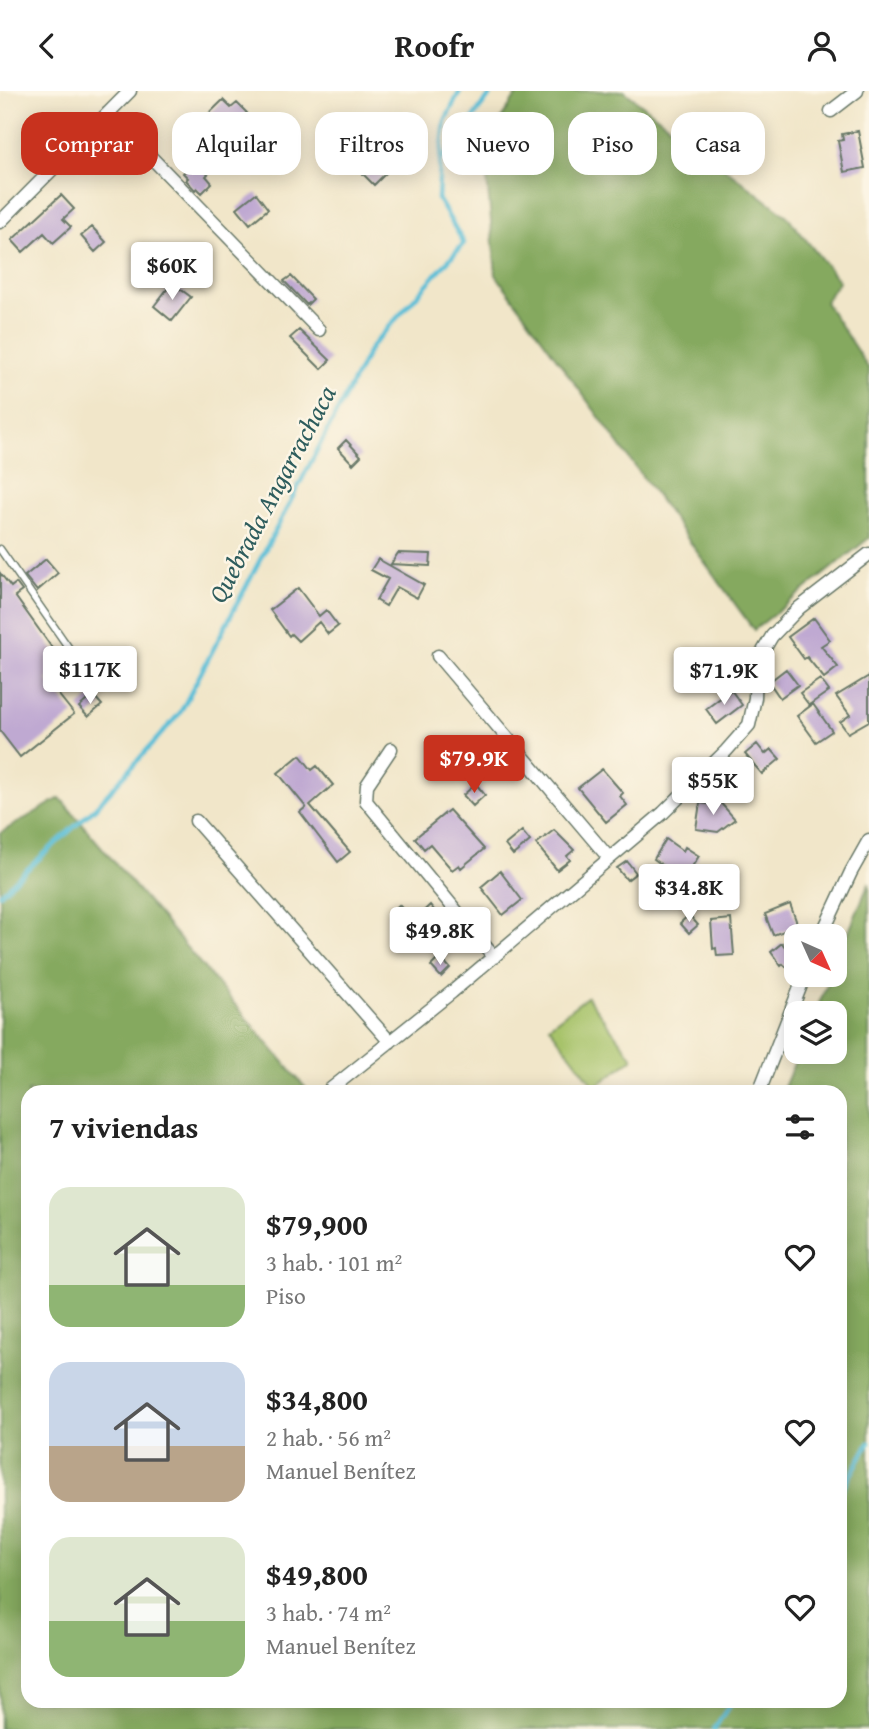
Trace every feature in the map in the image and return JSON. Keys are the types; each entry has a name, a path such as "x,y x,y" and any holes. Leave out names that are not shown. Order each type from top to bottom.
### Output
{"street":[{"path":"831,111 857,91"},
{"path":"109,112 125,93"},
{"path":"158,164 319,330"},
{"path":"0,222 47,175"},
{"path":"336,1085 494,957 663,813 726,751 749,725 755,698 756,663 772,636 799,608 869,554"},
{"path":"438,656 609,858"},
{"path":"391,748 367,785 366,801 494,957"},
{"path":"196,821 390,1042"},
{"path":"827,924 869,840"},
{"path":"762,1085 800,987"}],"lane":[{"path":"0,549 82,667"}],"green space":[{"path":"519,91 624,91 651,112 568,112 568,175 657,175 657,116 671,127 671,175 734,175 787,216 839,281 825,302 869,369 869,538 754,630 496,275 487,175 554,175 554,112 506,112"},
{"path":"60,798 303,1085 21,1085 21,1708 847,1708 847,1085 785,1085 794,1064 847,1064 847,1001 820,1001 826,987 847,987 847,936 869,883 869,1729 0,1729 0,833"},
{"path":"587,997 633,1058 598,1085 593,1085 549,1026"}],"building":[{"path":"223,100 231,108 237,103 246,112 211,112"},
{"path":"858,131 865,168 844,172 838,141 843,140 842,134"},
{"path":"185,175 207,175 212,183 202,193 197,188 195,190 186,180 188,178"},
{"path":"364,175 384,175 374,185"},
{"path":"256,193 268,209 250,224 237,208"},
{"path":"61,195 74,209 63,219 71,227 53,243 44,233 23,252 12,240"},
{"path":"92,227 106,242 95,252 81,236"},
{"path":"291,276 313,299 307,305 284,281"},
{"path":"172,283 191,297 172,321 154,306"},
{"path":"299,330 330,360 321,369 290,338"},
{"path":"346,440 361,456 353,464 338,448"},
{"path":"398,553 431,554 430,566 391,564"},
{"path":"46,559 58,573 37,591 25,576"},
{"path":"378,559 424,585 417,598 397,587 386,606 376,600 388,579 371,570"},
{"path":"0,573 11,587 16,583 22,591 15,596 65,666 47,680 74,714 20,757 0,731"},
{"path":"298,588 319,616 326,610 338,626 328,634 319,622 298,641 291,634 289,636 270,610"},
{"path":"814,618 830,640 821,646 838,667 824,678 807,657 804,659 788,637"},
{"path":"786,669 798,685 780,698 769,682"},
{"path":"869,676 869,721 848,733 840,722 850,715 836,696"},
{"path":"820,679 829,691 809,705 800,693"},
{"path":"731,690 742,705 717,724 706,709"},
{"path":"93,695 102,705 88,717 79,707"},
{"path":"813,704 832,731 816,742 797,716"},
{"path":"757,744 765,754 771,749 780,759 762,774 745,754"},
{"path":"300,755 312,770 317,766 333,785 310,805 350,852 338,862 300,812 306,807 278,773"},
{"path":"602,769 623,793 620,796 627,805 606,822 578,788"},
{"path":"476,784 485,795 473,806 463,795"},
{"path":"717,799 735,819 718,832 696,829 700,803 716,805"},
{"path":"449,810 484,849 461,868 459,865 452,870 430,844 424,849 415,838"},
{"path":"554,830 574,850 567,856 570,860 557,870 536,844"},
{"path":"522,831 530,841 513,855 505,845"},
{"path":"666,839 683,851 685,847 699,856 683,880 654,859"},
{"path":"627,861 636,873 627,880 617,868"},
{"path":"500,871 522,900 503,915 481,887"},
{"path":"790,904 797,924 784,924 784,931 773,935 765,914"},
{"path":"399,905 413,921 430,905 446,925 440,930 449,940 437,950 427,939 421,944 407,928 402,932 388,915"},
{"path":"689,915 698,925 689,933 680,923"},
{"path":"731,919 734,955 717,956 716,948 713,949 711,921"},
{"path":"782,943 784,965 781,966 771,952"},
{"path":"440,957 450,968 441,977 431,966"}],"waterway":[{"path":"440,160 445,121 460,91"},
{"name":"Quebrada Angarrachaca","path":"0,894 96,807 180,713 371,347 464,243 438,199 440,162 493,91"},
{"path":"847,1482 869,1443"},
{"path":"714,1729 728,1708"}]}
